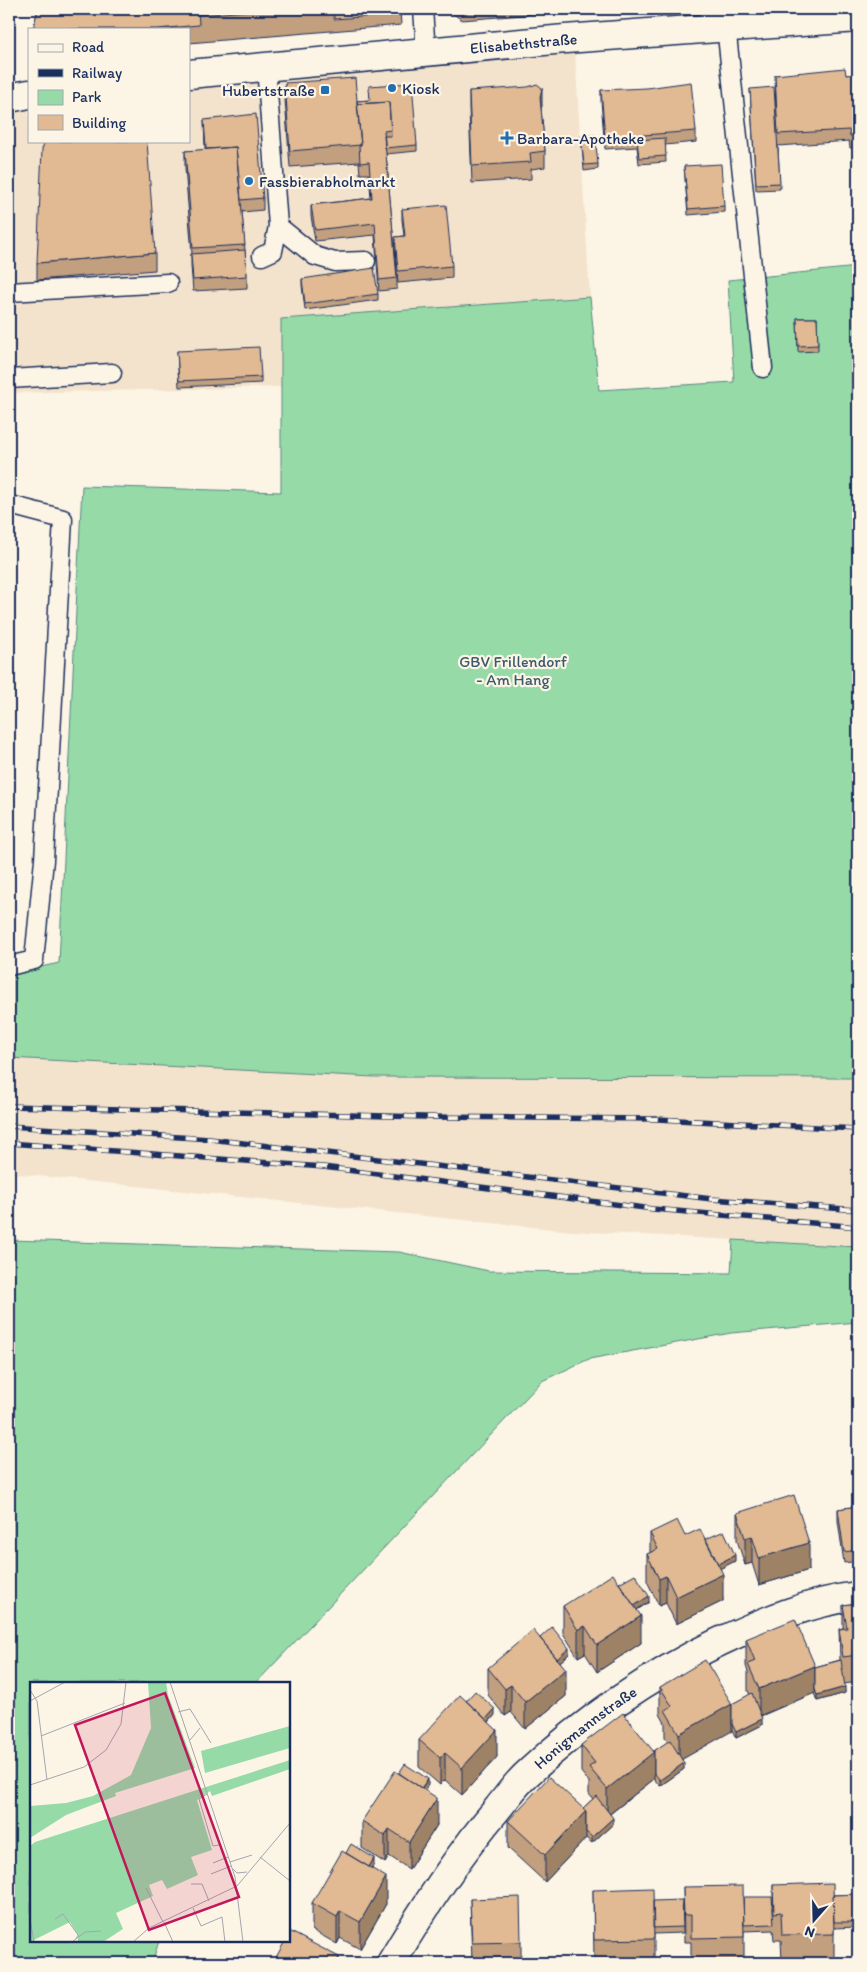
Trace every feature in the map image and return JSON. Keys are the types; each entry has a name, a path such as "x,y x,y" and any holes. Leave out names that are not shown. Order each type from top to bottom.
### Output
{"street":[{"name":"Elisabethstraße","path":"190,74 426,52 719,21 858,18"},
{"path":"9,98 28,94"},
{"name":"Honigmannstraße","path":"391,1963 415,1922 466,1844 526,1775 596,1716 675,1663 766,1620 834,1599 858,1596"}],"lane":[{"path":"424,9 426,52"},
{"path":"719,21 764,368"},
{"path":"262,256 273,251 278,226 266,66"},
{"path":"278,226 315,256 335,262 366,261"},
{"path":"9,292 168,283"},
{"path":"9,379 112,373"},
{"path":"9,966 34,960 44,860 63,519 14,506"}],"shaded area":[{"path":"574,35 590,297 281,319 281,387 9,393 9,95 28,93 28,142 190,142 190,76"},
{"path":"9,1056 374,1077 858,1078 858,1247 570,1231 9,1173"}],"green space":[{"name":"GBV Frillendorf - Am Hang","path":"858,267 858,1078 374,1077 9,1058 9,974 59,963 82,486 281,492 281,319 590,297 599,390 734,382 728,280"},
{"path":"9,1240 399,1252 489,1271 731,1273 733,1240 858,1247 858,1322 731,1333 589,1359 542,1381 257,1682 30,1682 30,1942 159,1942 152,1963 9,1963"}],"building":[{"path":"38,9 198,9 199,25 168,28 33,28"},
{"path":"199,9 272,9 199,15"},
{"path":"334,9 400,9 401,14 334,19"},
{"path":"845,68 846,75 858,74 858,135 850,136 849,130 778,134 775,75"},
{"path":"355,78 361,145 290,151 285,83"},
{"path":"691,82 696,131 605,138 601,90 647,88"},
{"path":"412,83 417,145 385,148 384,136 391,136 389,102 357,104 357,101 370,100 369,86"},
{"path":"537,84 542,88 540,97 545,151 530,153 531,162 472,166 469,91 528,87"},
{"path":"774,87 780,183 756,184 750,89"},
{"path":"389,102 391,130 384,131 397,278 379,280 375,223 315,230 311,205 372,198 369,162 360,163 359,145 361,145 357,104"},
{"name":"Fassbierabholmarkt","path":"256,114 263,198 241,200 236,147 206,149 204,120"},
{"path":"595,135 598,164 584,165 581,136"},
{"path":"665,138 666,156 639,158 637,140"},
{"path":"45,142 147,142 155,253 37,263 42,149"},
{"path":"236,147 245,245 193,248 185,151"},
{"path":"721,164 724,206 688,209 684,166"},
{"path":"446,205 452,266 398,271 395,237 405,236 402,209"},
{"path":"245,250 247,276 193,280 191,254"},
{"path":"374,268 378,294 305,304 302,279"},
{"path":"797,318 817,318 818,345 798,346"},
{"path":"259,347 261,377 179,381 177,351"},
{"path":"794,1495 809,1543 759,1558 752,1536 745,1538 737,1513"},
{"path":"858,1506 858,1550 844,1552 838,1509"},
{"path":"677,1520 685,1536 700,1529 723,1574 676,1597 666,1576 659,1579 647,1554 658,1549 650,1533"},
{"path":"724,1531 735,1555 718,1564 706,1539"},
{"path":"613,1574 641,1616 597,1645 585,1626 578,1630 563,1606"},
{"path":"635,1574 649,1596 634,1606 619,1583"},
{"path":"858,1603 858,1655 843,1657 839,1629 847,1628 843,1605"},
{"path":"795,1619 815,1666 759,1689 748,1664 755,1661 746,1639"},
{"path":"552,1627 569,1648 557,1659 540,1638"},
{"path":"533,1630 566,1669 525,1702 511,1685 505,1689 488,1668"},
{"path":"705,1660 732,1704 679,1734 665,1710 672,1706 660,1687"},
{"path":"841,1660 845,1687 817,1695 815,1689 815,1667"},
{"path":"475,1691 495,1709 486,1719 466,1701"},
{"path":"752,1693 762,1719 736,1732 732,1724 732,1704"},
{"path":"460,1695 497,1730 462,1768 445,1753 440,1758 419,1740"},
{"path":"623,1713 654,1752 607,1789 589,1767 595,1763 581,1745"},
{"path":"670,1740 684,1763 660,1780 654,1773 654,1751"},
{"path":"405,1764 428,1779 421,1788 399,1773"},
{"path":"395,1771 437,1798 409,1842 389,1829 385,1836 362,1821"},
{"path":"549,1777 586,1811 545,1855 508,1821"},
{"path":"596,1796 613,1818 592,1837 586,1832 586,1811 583,1808"},
{"path":"351,1844 374,1858 369,1867 346,1853"},
{"path":"342,1851 386,1877 360,1922 340,1911 337,1917 312,1903"},
{"path":"833,1883 834,1934 782,1935 781,1912 774,1913 773,1885"},
{"path":"743,1886 744,1937 691,1938 691,1915 684,1915 683,1887"},
{"path":"653,1888 654,1939 594,1940 593,1890"},
{"path":"858,1894 858,1922 834,1922 833,1895"},
{"path":"520,1897 521,1942 472,1943 470,1899"},
{"path":"743,1897 772,1897 774,1924 744,1925"},
{"path":"682,1900 683,1927 653,1928 653,1901"},
{"path":"290,1932 339,1957 336,1963 273,1963 284,1942 290,1942"}],"railway":[{"path":"9,1106 424,1117 657,1119 858,1129"},
{"path":"9,1126 210,1139 712,1199 858,1210"},
{"path":"9,1143 323,1167 653,1209 858,1227"}],"place":[{"name":"Kiosk","path":"392,88"},
{"name":"Hubertstraße","path":"325,90"},
{"name":"Barbara-Apotheke","path":"507,138"},
{"name":"Fassbierabholmarkt","path":"249,181"}]}
